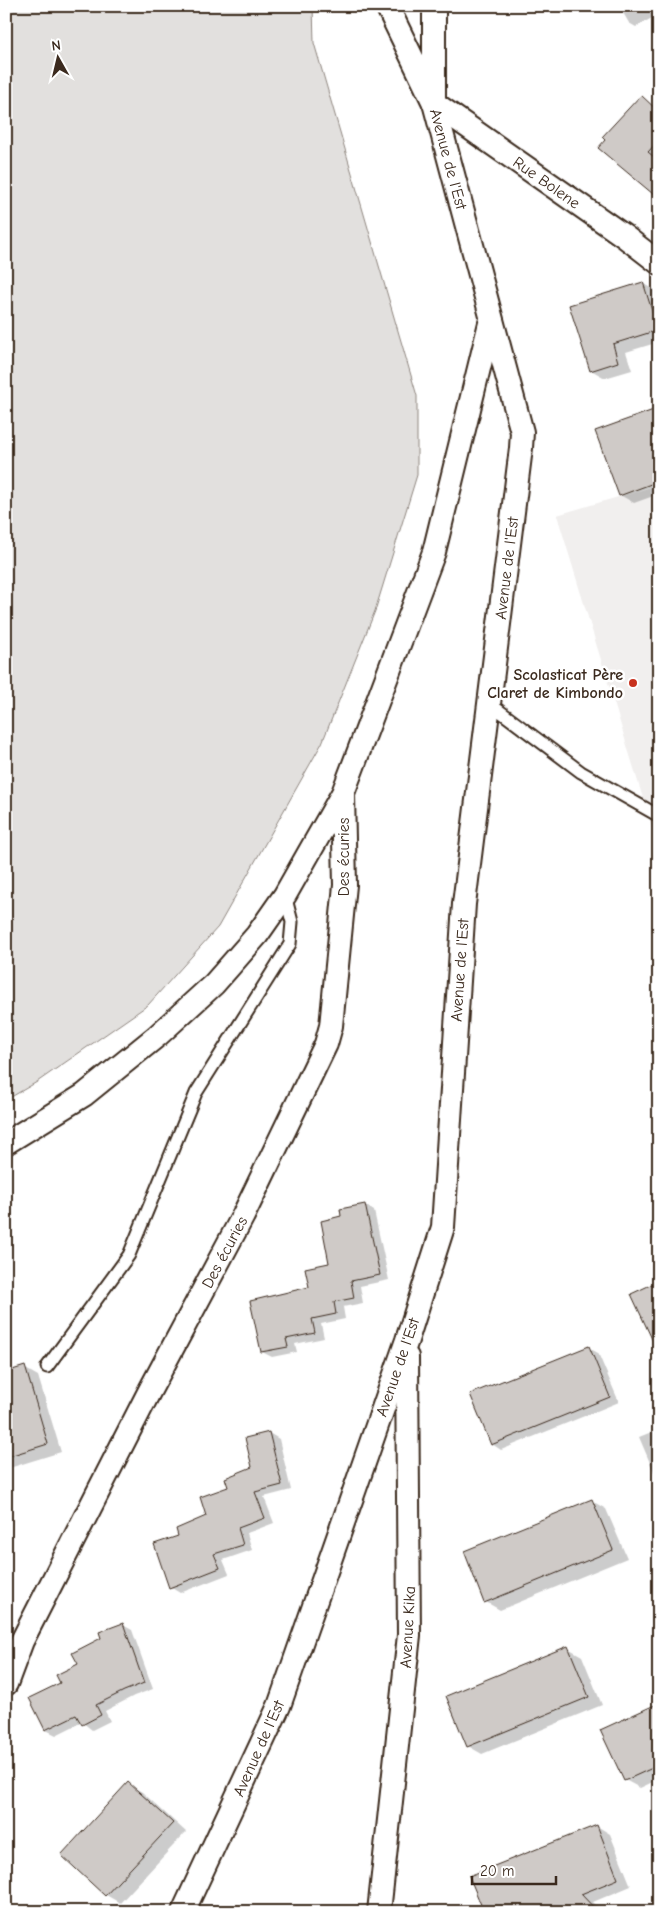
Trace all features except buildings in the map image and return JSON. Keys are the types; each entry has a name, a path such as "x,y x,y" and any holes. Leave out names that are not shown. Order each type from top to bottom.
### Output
{"street":[{"name":"Avenue de l'Est","path":"183,1912 279,1706 407,1340 442,1227 464,904 522,432 492,314 434,103 387,6"},
{"path":"434,6 434,103"},
{"name":"Rue Bolene","path":"434,103 624,236 659,263"},
{"path":"6,1143 84,1095 157,1036 214,984 257,935 285,895 342,793 434,552 492,314"},
{"name":"Des écuries","path":"6,1684 22,1641 149,1392 243,1216 326,1044 331,1026 345,885 342,793"},
{"name":"Avenue Kika","path":"379,1912 408,1635 407,1340"}],"lane":[{"path":"490,703 581,772 659,816"},
{"path":"47,1367 129,1255 196,1093 290,944 292,922 285,895"}],"shaded area":[{"path":"6,6 313,6 314,43 417,396 417,475 375,611 322,743 218,927 148,1005 37,1082 6,1100"},
{"name":"Scolasticat Père Claret de Kimbondo","path":"659,485 659,851 557,515"}],"place":[{"name":"Scolasticat Père Claret de Kimbondo","path":"633,683"}]}
